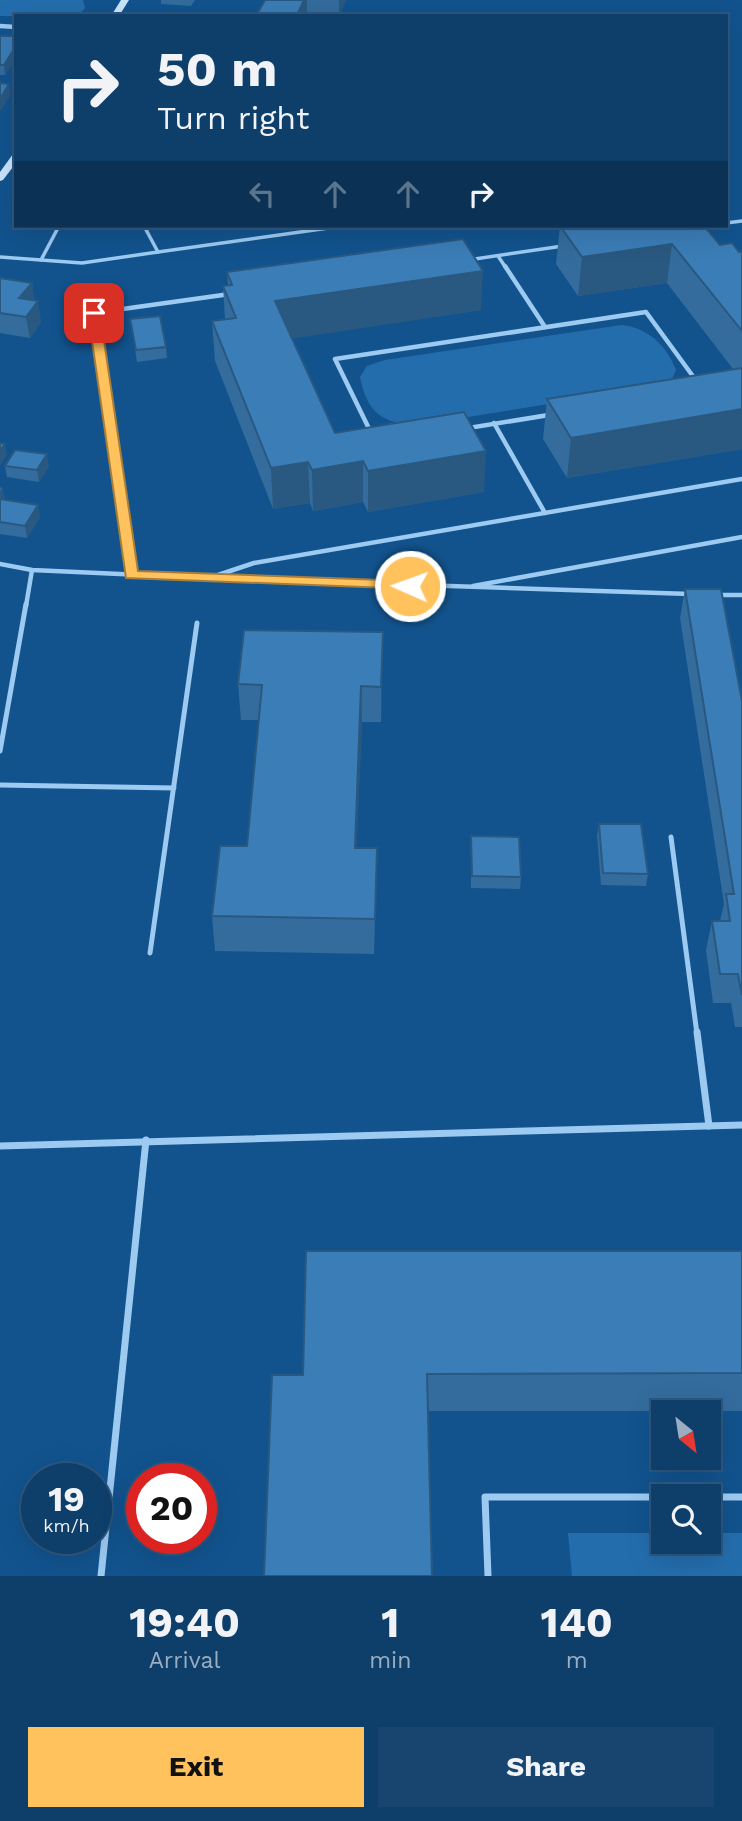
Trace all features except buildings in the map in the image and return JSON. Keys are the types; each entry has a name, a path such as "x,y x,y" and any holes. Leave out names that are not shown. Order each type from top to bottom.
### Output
{"street":[{"path":"0,178 14,159"}],"lane":[{"path":"41,260 58,228"},
{"path":"146,228 158,252"},
{"path":"0,257 82,263 329,228"},
{"path":"458,261 564,246"},
{"path":"498,256 545,327"},
{"path":"131,575 94,313 233,293"},
{"path":"646,312 703,390 376,443 335,359 545,327 646,312"},
{"path":"494,423 545,513"},
{"path":"208,578 254,563 742,479"},
{"path":"462,588 742,537"},
{"path":"0,564 32,570 131,575 702,594"},
{"path":"0,751 32,570"},
{"path":"715,594 742,595"},
{"path":"150,953 197,623"},
{"path":"0,785 174,788"},
{"path":"671,837 709,1126"},
{"path":"0,1146 742,1125"},
{"path":"101,1576 146,1140"},
{"path":"488,1576 485,1497 651,1497"},
{"path":"721,1497 742,1497"}],"shaded area":[{"path":"0,0 83,0 85,8 80,14 0,16"},
{"path":"622,325 640,330 655,339 676,370 671,381 655,387 418,425 395,422 378,414 367,400 360,377 367,366 385,360"},
{"path":"568,1533 651,1533 651,1554 721,1554 721,1533 742,1533 742,1576 572,1576"}],"route":[{"path":"94,313 131,575 410,586"}]}
